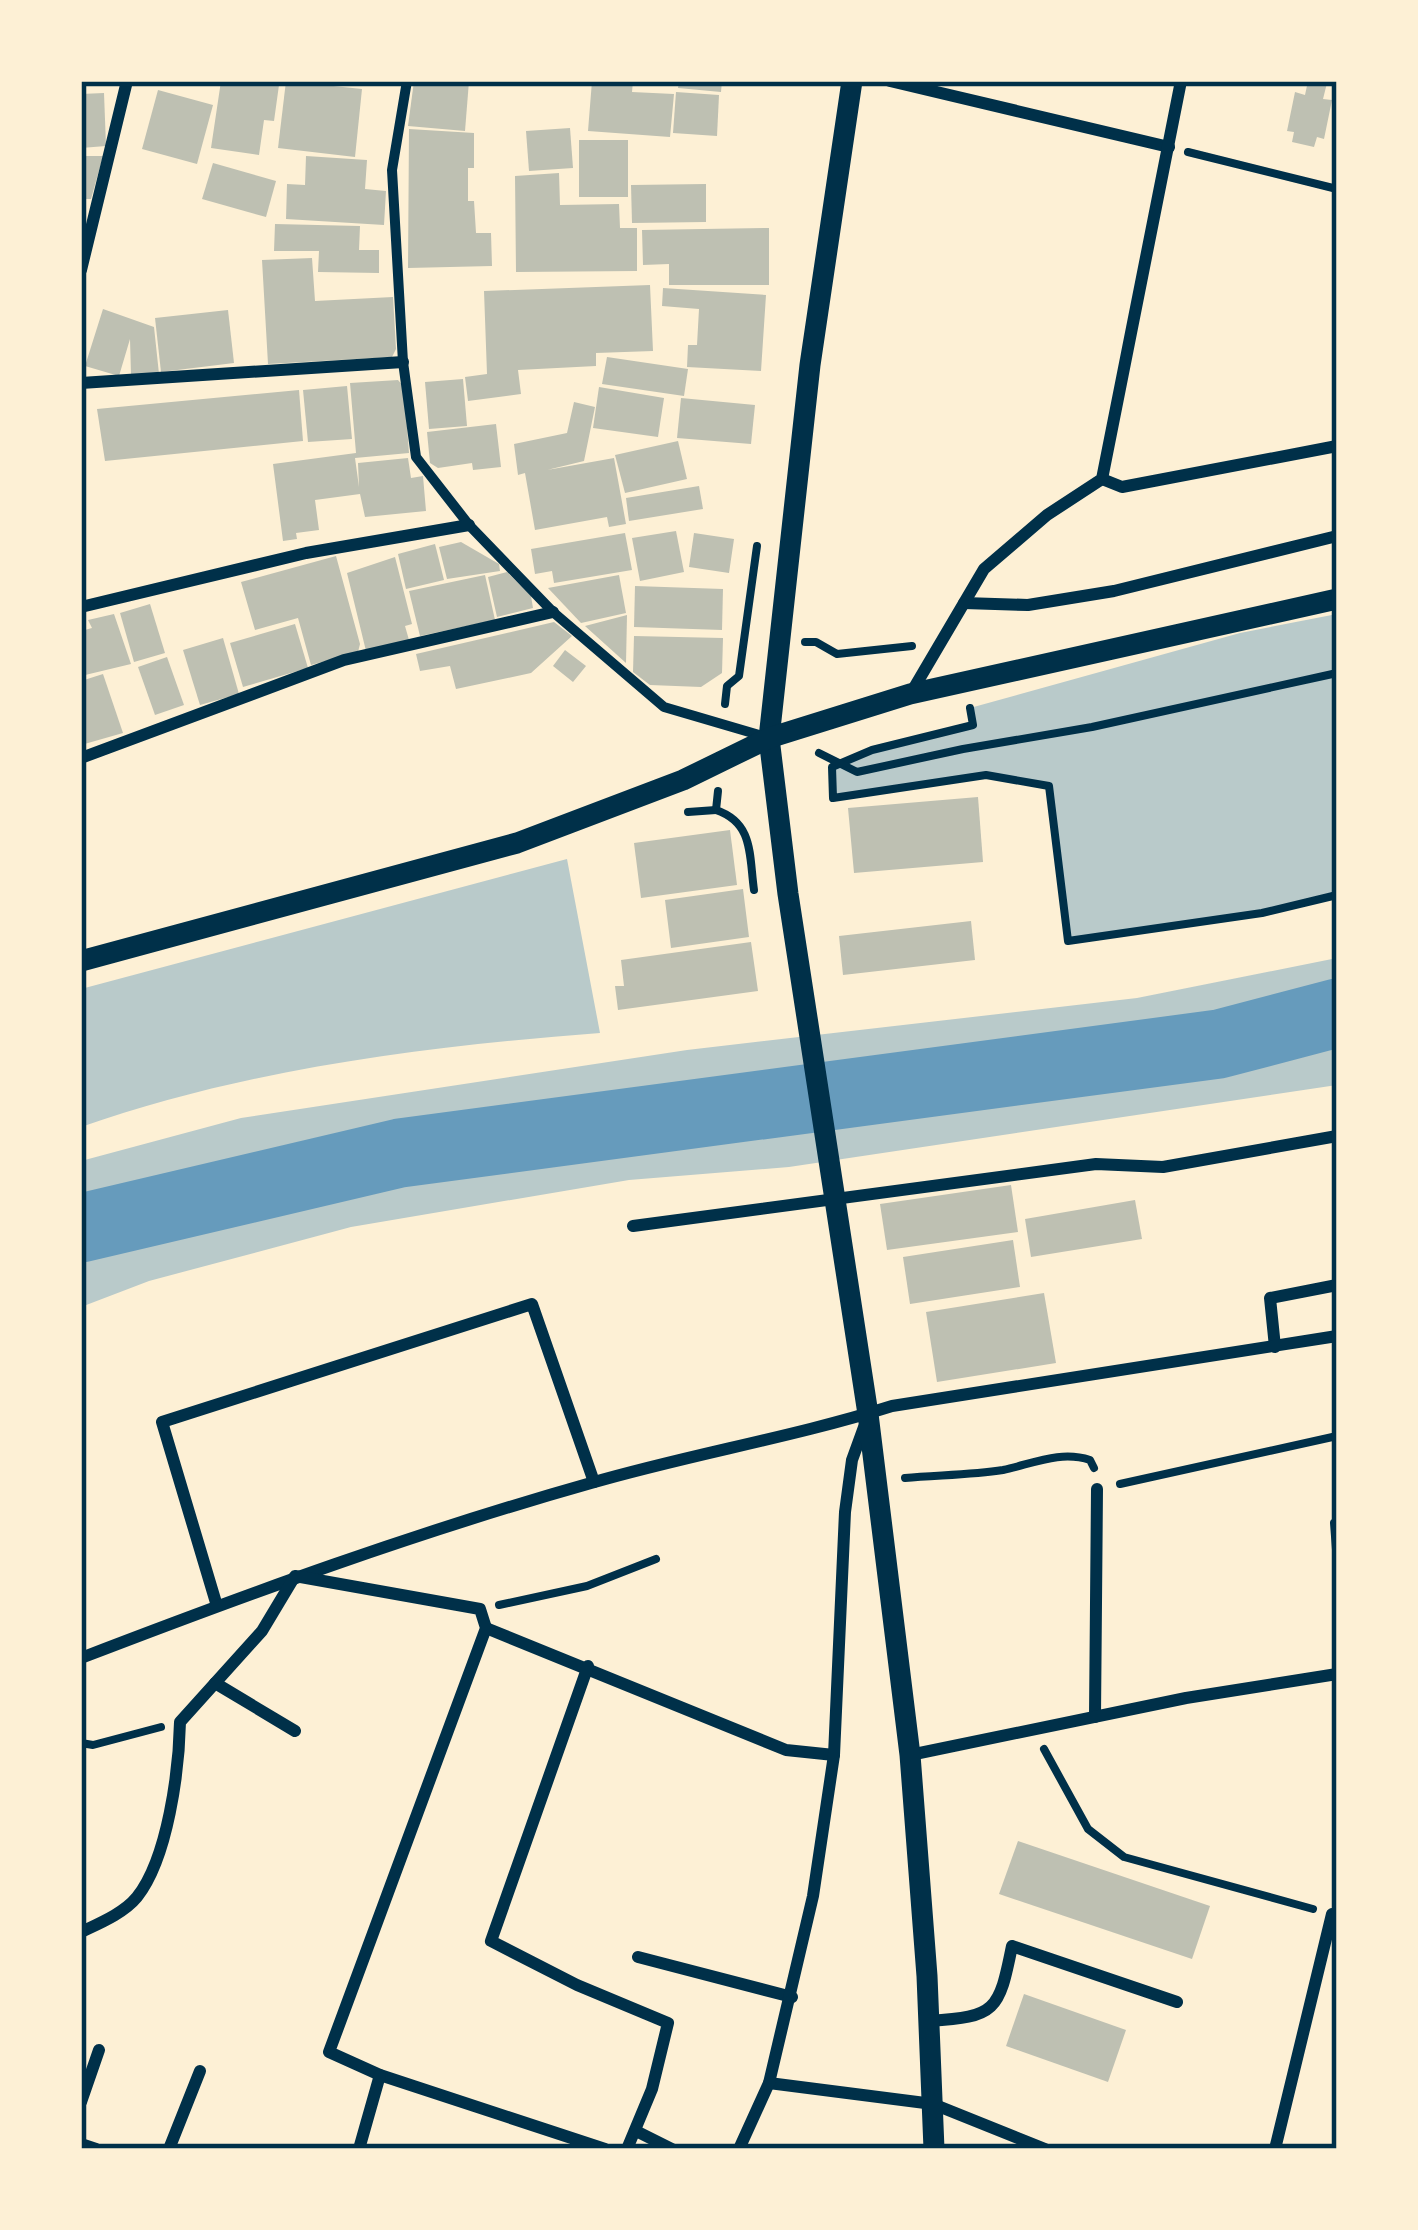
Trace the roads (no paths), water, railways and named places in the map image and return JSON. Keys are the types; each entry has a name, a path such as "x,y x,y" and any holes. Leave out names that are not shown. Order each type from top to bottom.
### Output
{"street":[{"path":"82,264 127,81"},
{"path":"407,81 392,170 403,362 416,457 469,525 553,612 664,707 769,738"},
{"path":"852,81 810,365 769,738 803,996 868,1414 910,1755 934,2149"},
{"path":"890,81 1168,147"},
{"path":"910,694 984,569 1046,515 1102,479 1181,81"},
{"path":"81,383 403,362"},
{"path":"1102,479 1122,487 1337,446"},
{"path":"81,608 306,553 469,525"},
{"path":"964,603 1028,605 1114,591 1337,536"},
{"path":"85,958 517,844 683,780 769,738 910,694 1337,599"},
{"path":"81,758 344,660 553,612"},
{"path":"633,1226 835,1193 1096,1164 1162,1167 1337,1136"},
{"path":"1275,1347 1270,1298 1337,1285"},
{"path":"218,1606 162,1422 532,1304 594,1482"},
{"path":"81,1658 295,1576 594,1482 892,1406 1337,1336"},
{"path":"739,2149 769,2083 813,1896 834,1755 845,1512 852,1460 868,1414"},
{"path":"1095,1717 1097,1489"},
{"path":"295,1576 480,1609 486,1628 329,2052 380,2075 605,2149"},
{"path":"81,1932 135,1900 151,1874 179,1773 180,1722 262,1630 295,1576"},
{"path":"486,1628 786,1750 834,1755"},
{"path":"587,1666 491,1941 577,1985 668,2023 627,2149"},
{"path":"910,1755 1337,1674"},
{"path":"215,1683 296,1731"},
{"path":"1275,2149 1335,1915"},
{"path":"929,2020 988,2012 1000,1995 1012,1946 1177,2002"},
{"path":"638,1957 792,1997"},
{"path":"81,2102 99,2050"},
{"path":"170,2149 200,2072"},
{"path":"359,2149 380,2075"},
{"path":"769,2083 933,2104 1045,2149"},
{"path":"636,2131 672,2149"},
{"path":"81,2144 96,2149"}],"waterway":[{"path":"81,1228 400,1153 1219,1044 1337,1013"}]}
